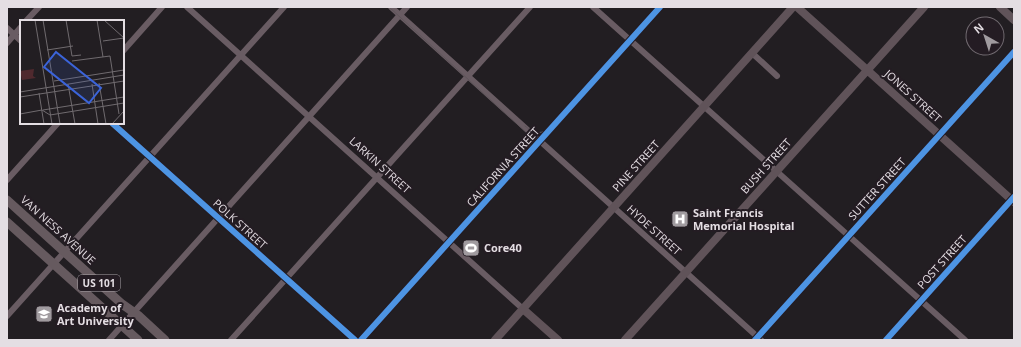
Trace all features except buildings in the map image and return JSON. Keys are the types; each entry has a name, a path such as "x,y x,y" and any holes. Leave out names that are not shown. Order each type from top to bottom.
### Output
{"highway":[{"name":"VAN NESS AVENUE","path":"7,200 122,304 134,312 165,340"},
{"name":"US 101","path":"7,222 138,340"}],"main road":[{"name":"PINE STREET","path":"495,340 794,7"},
{"name":"JONES STREET","path":"797,7 1013,200"},
{"name":"BUSH STREET","path":"625,340 924,7"},
{"path":"1000,7 1014,20"},
{"name":"LARKIN STREET","path":"523,309 558,340"}],"street":[{"path":"27,20 39,7"},
{"path":"124,50 162,7"},
{"name":"LARKIN STREET","path":"187,7 523,309"},
{"path":"7,316 284,7"},
{"name":"HYDE STREET","path":"391,7 686,272 758,339"},
{"path":"109,340 407,7"},
{"path":"231,340 530,7"},
{"path":"593,7 964,340"},
{"name":"CALIFORNIA STREET","path":"361,340 660,7"},
{"path":"7,28 20,40"},
{"path":"7,43 20,28"},
{"name":"SUTTER STREET","path":"758,339 848,236 1014,52"},
{"path":"752,54 777,76"},
{"path":"7,180 57,124"},
{"name":"POLK STREET","path":"113,124 354,340"},
{"name":"POST STREET","path":"886,340 1013,200"}],"tram line":[{"path":"389,7 528,134 531,144 527,154"},
{"path":"363,340 663,7"},
{"path":"525,126 535,132 548,130 551,127"}],"cycle path":[{"path":"361,340 660,7"},
{"path":"755,340 1014,52"},
{"path":"113,124 355,340"},
{"path":"886,340 1014,197"}],"place":[{"name":"Saint Francis Memorial Hospital","path":"680,219"},
{"name":"Core40","path":"471,248"},
{"name":"Academy of Art University","path":"44,314"}]}
